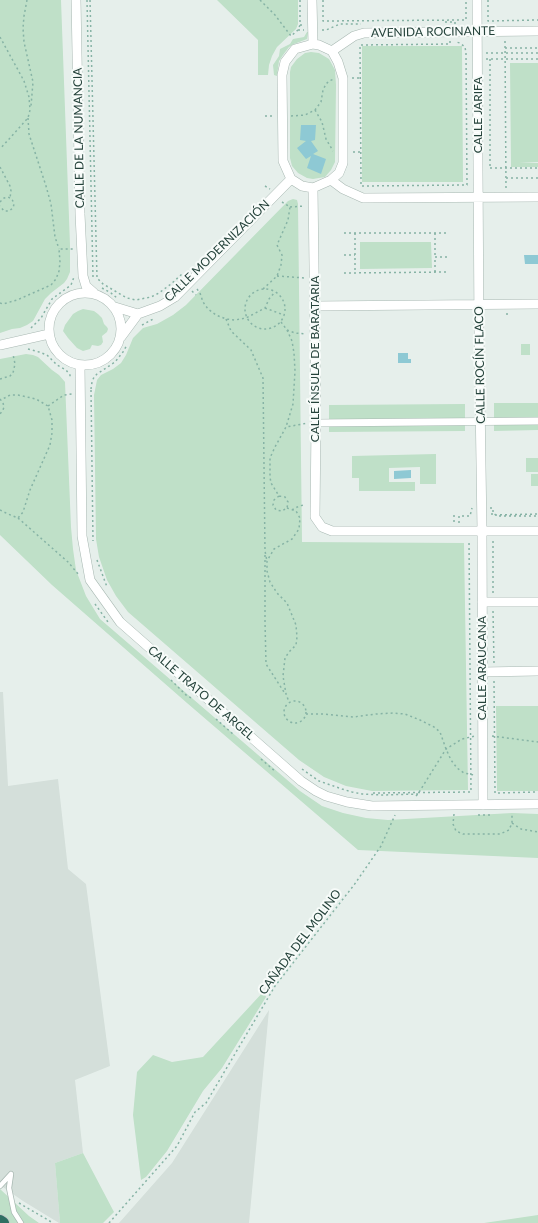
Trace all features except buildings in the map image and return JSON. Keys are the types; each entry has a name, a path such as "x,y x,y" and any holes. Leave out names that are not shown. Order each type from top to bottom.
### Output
{"street":[{"name":"CALLE DE LA NUMANCIA","path":"74,294 79,276 82,255 76,0"},
{"path":"312,0 312,44"},
{"name":"CALLE JARIFA","path":"477,0 478,198"},
{"name":"AVENIDA ROCINANTE","path":"332,51 354,36 364,33 538,31"},
{"path":"312,44 319,45 332,51 338,62 343,78 343,163 339,173 331,180 313,188 302,186 291,180 283,161 282,75 285,62 296,49 312,44"},
{"name":"CALLE MODERNIZACIÓN","path":"138,314 160,306 175,296 291,180"},
{"path":"331,180 343,189 363,198 538,197"},
{"name":"CALLE ÍNSULA DE BARATARIA","path":"313,188 316,423 315,517 322,527 332,531 482,531"},
{"name":"CALLE ROCÍN FLACO","path":"478,198 482,531"},
{"name":"CALLE DE LA NUMANCIA","path":"79,276 86,286 97,291"},
{"path":"97,291 105,299 138,314 124,340 110,356 102,362 91,365 80,365 69,362 60,355 53,346 49,334 49,324 52,314 57,306 74,294 97,291"},
{"path":"116,303 124,340"},
{"path":"314,306 538,304"},
{"path":"0,345 49,334"},
{"name":"CALLE TRATO DE ARGEL","path":"80,365 82,536 90,580 120,622 301,781 326,796 347,802 372,806 538,804"},
{"path":"316,423 538,421"},
{"path":"482,531 538,531"},
{"name":"CALLE ARAUCANA","path":"482,531 483,805"},
{"path":"482,602 538,602"},
{"path":"482,672 538,671"}],"lane":[{"path":"0,1186 11,1174 9,1188 11,1198 14,1212 21,1223"}],"path":[{"path":"0,303 2,304 17,300 51,285 56,279 60,262 51,204 29,134 28,118 33,82 24,42 23,28 27,0"},
{"path":"89,0 93,278"},
{"path":"89,0 97,278 103,284 127,298 136,300 146,299 159,293 182,274 196,296"},
{"path":"260,0 275,15 291,36 298,30 300,25"},
{"path":"322,0 323,21 466,20 466,0"},
{"path":"488,0 488,21 538,20"},
{"path":"505,21 506,198"},
{"path":"0,37 24,81 29,97 30,110"},
{"path":"450,44 360,45 361,186 467,185 466,53 465,47 456,42"},
{"path":"505,48 538,48"},
{"path":"466,53 490,59 538,59"},
{"path":"466,59 477,56 505,53 538,53"},
{"path":"490,59 490,168"},
{"path":"265,116 305,115 315,110 321,102 324,90 329,81 335,78 360,78"},
{"path":"315,110 322,122 326,139 333,152 361,152"},
{"path":"0,149 28,118"},
{"path":"0,167 10,186 10,198 14,204 9,212 4,211 0,206"},
{"path":"466,169 538,168"},
{"path":"506,178 538,178"},
{"path":"263,289 277,276 281,264 282,255 277,245 288,220 290,207 284,204 265,186"},
{"path":"0,202 4,198 10,198"},
{"path":"344,233 448,232"},
{"path":"355,233 355,272"},
{"path":"435,233 435,272"},
{"path":"59,249 71,249"},
{"path":"82,255 93,255"},
{"path":"344,255 355,255"},
{"path":"435,257 449,257"},
{"path":"344,273 449,272"},
{"path":"30,329 41,318 52,299 79,276"},
{"path":"277,276 314,278"},
{"path":"188,283 200,293 203,302 208,309 216,315 226,319 235,320 246,318 265,308 269,299 275,292"},
{"path":"263,289 269,289 275,292 284,302 284,316 281,322 269,329 262,330 256,328 246,318 244,312 247,299 251,294 263,289"},
{"path":"97,291 111,293 116,303"},
{"path":"265,308 284,316"},
{"path":"140,327 158,317"},
{"path":"226,319 231,331 251,350 263,378 266,664 286,694"},
{"path":"279,496 271,483 270,458 286,426 293,404 295,371 292,341 281,322"},
{"path":"94,546 92,382 97,374 115,362 123,352 124,340"},
{"path":"28,349 47,355 66,370 70,375 71,380"},
{"path":"0,380 10,376 13,373 13,354"},
{"path":"48,406 64,395 91,390"},
{"path":"80,392 94,395"},
{"path":"0,414 4,407 1,400 10,396 18,395 36,399 48,406 52,420 50,445 30,490 23,512 18,518"},
{"path":"286,426 316,423"},
{"path":"267,561 274,549 292,539 299,529 300,518 296,511 287,508 279,511 274,508 274,500 279,496 285,497 287,499 287,508"},
{"path":"292,510 304,505"},
{"path":"492,506 492,514 538,514"},
{"path":"0,510 18,518 68,562 82,579 80,573"},
{"path":"300,767 319,781 362,794 382,795 471,792 470,539 464,539"},
{"path":"265,551 267,571 270,582 277,594 286,603 296,625 296,645 285,658 283,676 289,702"},
{"path":"96,560 110,592"},
{"path":"94,603 109,623"},
{"path":"166,676 186,695 195,701"},
{"path":"296,700 303,704 306,710 306,714 299,722 296,723 288,721 286,718 284,708 289,702 296,700"},
{"path":"306,714 353,717 393,713 405,714 434,726 440,732 451,760 457,768 464,773 471,775 483,775"},
{"path":"216,720 237,738"},
{"name":"CAÑADA DEL MOLINO","path":"109,1223 177,1146 195,1112 206,1103 275,986 354,885 382,846 394,815 418,794 446,749 462,739 482,735 538,742"},
{"path":"258,756 279,774"},
{"path":"454,805 453,824 456,831 463,834 500,834 509,830 512,823 512,792"},
{"path":"373,793 418,794"},
{"path":"512,823 521,829 538,832"},
{"path":"11,1198 53,1223"}],"shaded area":[{"path":"0,692 3,692 8,786 58,779 68,869 86,884 110,1066 75,1080 83,1153 55,1163 60,1223 23,1201 0,1185"},
{"path":"269,1010 249,1223 119,1223 172,1163"}],"green space":[{"path":"0,0 61,0 70,272 64,283 45,299 33,321 20,328 0,333"},
{"path":"217,0 298,0 298,24 296,29 277,47 269,65 268,75 258,75 258,40"},
{"path":"307,32 307,39 289,47 279,61 277,76 274,75 273,65 279,56 280,49 290,44 293,39 304,37"},
{"path":"362,46 462,46 463,182 362,182"},
{"path":"305,53 319,53 329,59 335,70 336,85 335,162 325,177 313,179 307,178 298,173 292,166 290,158 290,72 291,67 297,59"},
{"path":"510,63 538,63 538,162 519,162 538,163 538,167 511,167"},
{"path":"293,199 297,200 298,204 302,542 464,543 468,790 372,791 346,786 324,777 299,760 128,612 116,596 107,580 99,557 96,539 94,395 97,380 101,375 121,363 133,338 143,328 157,324 173,315 186,305 288,201"},
{"path":"360,242 431,242 432,268 360,269"},
{"path":"83,309 94,311 98,314 108,329 102,336 103,342 101,345 92,345 90,349 83,351 77,348 63,331 65,325 73,314"},
{"path":"521,344 530,344 530,355 521,355"},
{"path":"26,354 38,357 65,382 71,527 76,570 86,596 100,619 300,791 322,806 343,813 366,818 388,820 512,813 538,814 538,858 358,850 52,585 0,535 0,359"},
{"path":"494,403 538,403 538,430 494,431"},
{"path":"465,404 465,431 329,432 329,405"},
{"path":"436,454 436,484 420,484 420,467 389,468 389,482 415,482 415,491 359,491 359,478 352,478 352,456"},
{"path":"526,458 538,458 538,472 526,472"},
{"path":"531,474 538,474 538,486 531,486"},
{"path":"496,706 538,706 538,791 497,791"},
{"path":"264,991 266,997 222,1068 203,1091 167,1151 146,1177 141,1180 133,1115 137,1072 153,1055 172,1062 203,1057"},
{"path":"83,1153 114,1212 103,1223 60,1223 55,1163"},
{"path":"0,1189 29,1216 39,1223 0,1223"},
{"path":"538,1215 538,1223 484,1223"}],"water":[{"path":"301,125 316,125 315,140 311,141 318,151 313,154 326,159 321,174 307,168 311,156 306,159 297,148 306,141 300,140"},
{"path":"524,255 538,255 538,264 525,264"},
{"path":"398,353 408,353 408,359 411,359 411,363 398,363"},
{"path":"411,470 411,478 394,479 394,471"}]}
